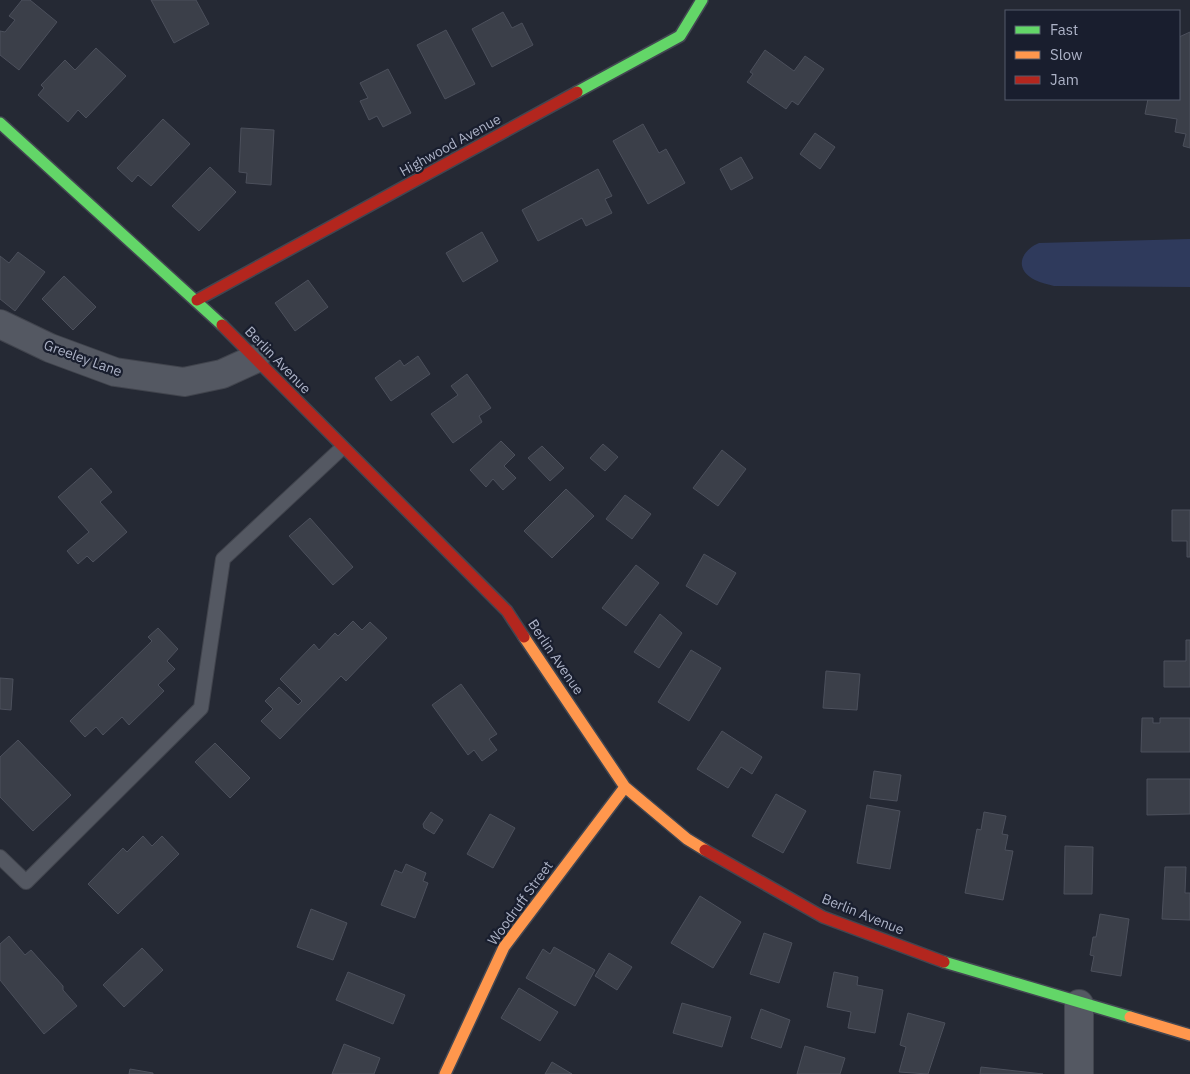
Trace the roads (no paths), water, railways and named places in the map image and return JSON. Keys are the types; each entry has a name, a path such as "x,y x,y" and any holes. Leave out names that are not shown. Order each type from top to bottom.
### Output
{"street":[{"name":"Highwood Avenue","path":"197,300 680,36 702,0"},
{"name":"Berlin Avenue","path":"0,122 197,300 342,448 507,611 625,788 687,838 824,917 953,965 1079,1004 1190,1035"},
{"name":"Greeley Lane","path":"0,324 50,348 115,372 174,381 184,382 222,374 255,359"},
{"name":"Woodruff Street","path":"445,1074 504,947 625,788"},
{"path":"1079,1004 1079,1074"}],"lane":[{"path":"0,857 26,882 201,708 223,559 342,448"}],"water":[{"path":"1190,239 1190,287 1054,286 1028,276 1022,266 1022,261 1027,251 1039,243"}]}
